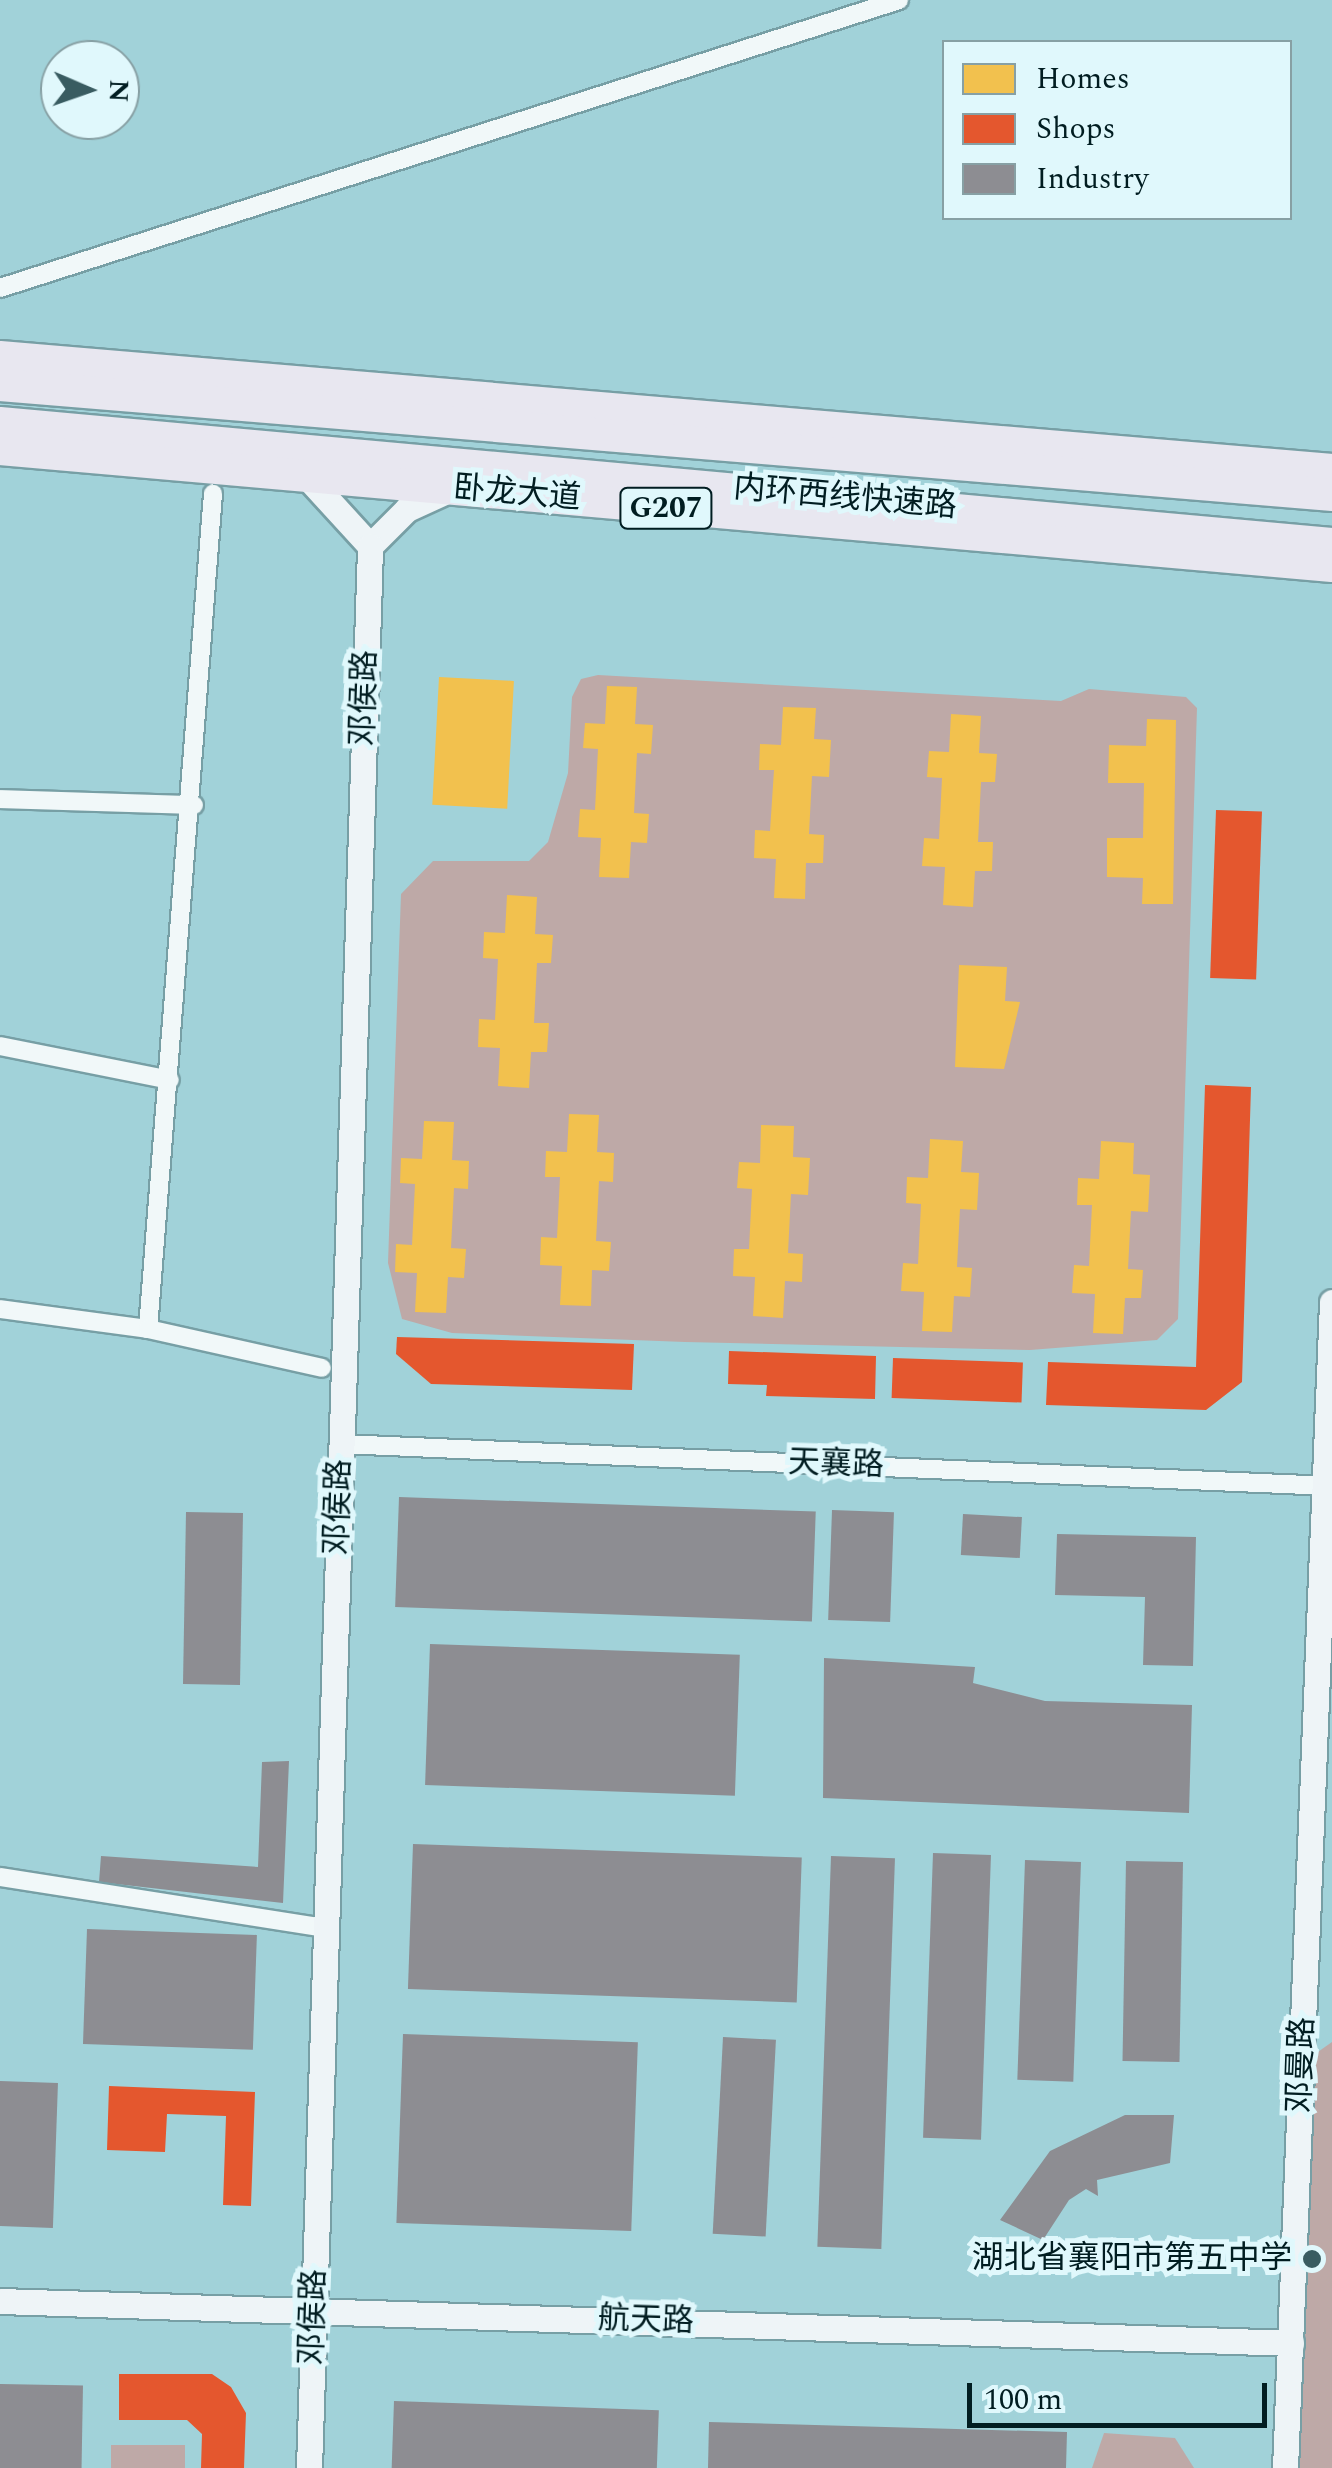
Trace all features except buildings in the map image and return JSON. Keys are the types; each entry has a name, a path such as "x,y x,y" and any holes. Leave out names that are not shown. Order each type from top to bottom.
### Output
{"highway":[{"path":"0,357 1332,470"},
{"name":"内环西线快速路","path":"0,384 1332,495"},
{"name":"内环西线快速路","path":"0,424 1332,544"},
{"name":"卧龙大道","path":"0,450 1332,566"}],"street":[{"path":"0,288 899,0"},
{"path":"308,478 370,546 406,508 452,488"},
{"path":"148,1329 194,806 213,494"},
{"name":"邓侯路","path":"310,2468 370,546"},
{"path":"0,800 194,806"},
{"path":"0,1046 170,1080"},
{"name":"邓曼路","path":"1285,2468 1328,1486 1332,1302"},
{"path":"0,1309 148,1329 322,1368"},
{"name":"天襄路","path":"341,1444 1328,1486"},
{"path":"0,1878 325,1928"},
{"name":"航天路","path":"0,2301 1291,2343"}],"shaded area":[{"path":"598,675 1061,701 1089,689 1186,697 1197,708 1178,1319 1157,1340 1030,1350 685,1342 452,1333 402,1319 388,1263 401,894 433,861 529,861 548,842 568,773 572,697 581,679"},
{"name":"湖北省襄阳市第五中学","path":"1332,2042 1332,2468 1299,2468 1315,2054"},
{"path":"1104,2433 1175,2438 1194,2468 1092,2468"},
{"path":"111,2445 185,2445 185,2468 111,2468"}],"place":[{"name":"湖北省襄阳市第五中学","path":"1312,2259"}]}
